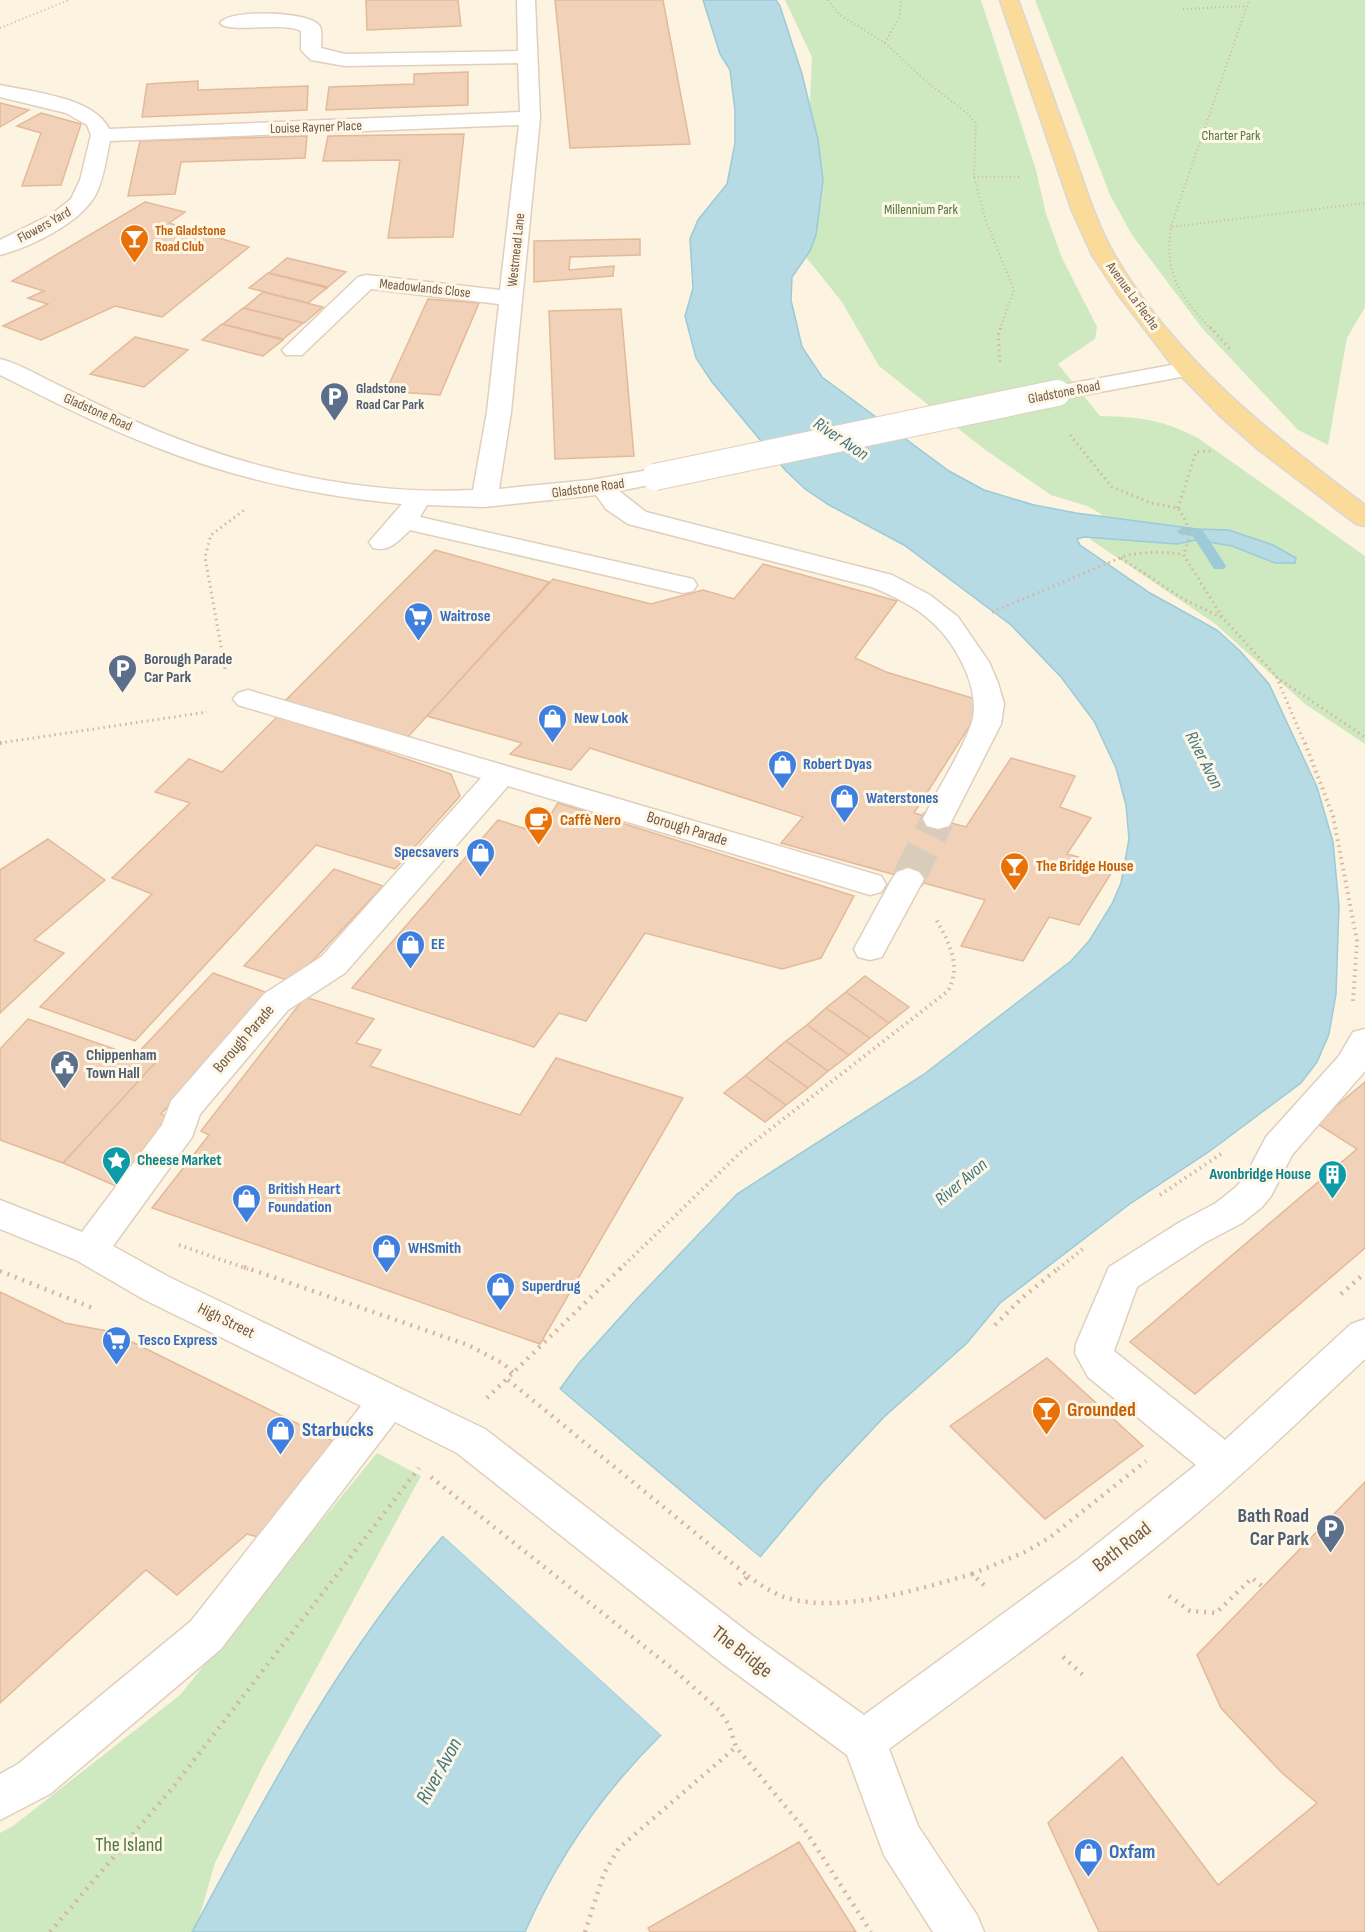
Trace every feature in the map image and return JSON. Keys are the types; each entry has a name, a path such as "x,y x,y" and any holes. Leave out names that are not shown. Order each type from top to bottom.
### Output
{"main road":[{"name":"Avenue La Fleche","path":"1009,0 1062,156 1103,255 1128,293 1188,369 1228,410 1268,445 1365,518"}],"street":[{"name":"Westmead Lane","path":"484,499 499,412 530,118 526,0"},
{"path":"229,23 296,21 311,28 311,50 318,56 345,60 528,57"},
{"path":"0,91 80,112 99,126 101,135"},
{"name":"Louise Rayner Place","path":"101,135 530,118"},
{"name":"Flowers Yard","path":"0,248 50,224 79,204 85,195 101,135"},
{"name":"Meadowlands Close","path":"294,350 366,282 511,298"},
{"name":"Gladstone Road","path":"0,366 168,443 240,468 411,510 484,499 603,487 1058,393 1188,369"},
{"path":"603,487 615,503 637,518 882,581 909,593 944,618 972,661 987,692 990,708 982,733 938,819"},
{"path":"381,542 411,510 683,585"},
{"name":"Borough Parade","path":"256,701 893,886"},
{"name":"Borough Parade","path":"99,1236 179,1128 183,1110 276,1002 333,964 503,773"},
{"path":"870,950 893,886"},
{"path":"1225,1464 1100,1364 1094,1353 1095,1341 1122,1278 1163,1250 1229,1213 1249,1197 1258,1186 1279,1146 1352,1065 1365,1041"},
{"name":"High Street","path":"0,1214 99,1236 156,1288 461,1436"},
{"name":"Bath Road","path":"864,1741 1026,1622 1225,1464 1365,1335"},
{"path":"0,1798 34,1779 206,1635 389,1400"},
{"name":"The Bridge","path":"461,1436 738,1650 864,1741"},
{"path":"864,1741 900,1839 960,1932"}],"path":[{"path":"0,28 69,0"},
{"path":"828,0 848,22 885,43 968,114 976,124 974,177 986,221 1014,290 998,335 998,351 1002,368"},
{"path":"885,43 900,15 901,0"},
{"path":"1231,350 1200,316 1170,271 1168,257 1171,227 1249,0"},
{"path":"1183,9 1247,6"},
{"path":"974,177 1020,177"},
{"path":"1171,227 1365,203"},
{"path":"1066,432 1079,443 1112,488 1151,503 1178,508 1190,525 1189,541 1183,554"},
{"path":"1178,508 1196,452 1268,445"},
{"path":"227,677 205,557 211,535 255,502"},
{"path":"984,616 1120,558 1147,553 1183,554"},
{"path":"1183,554 1223,618 1276,676 1365,737"},
{"path":"1120,558 1185,600 1223,618"},
{"path":"1276,676 1324,787 1333,816 1357,941 1357,977 1353,1005"},
{"path":"0,744 256,701"},
{"path":"50,1932 174,1786 351,1555 461,1436 508,1380 655,1233 741,1152 948,991 957,975 955,958 940,926 927,907 893,886"},
{"path":"1156,1198 1230,1148"},
{"path":"99,1236 468,1345 504,1364 514,1374"},
{"path":"995,1325 1023,1297 1088,1246"},
{"path":"508,1380 522,1392"},
{"path":"436,1480 719,1710 729,1725 736,1747 805,1830 871,1932"},
{"path":"748,1576 769,1591 784,1597 823,1602 875,1596 972,1574 1083,1675"},
{"path":"1169,1596 1190,1611 1216,1613 1252,1578 1263,1587"},
{"path":"585,1932 604,1874 620,1848 736,1747"}],"green space":[{"name":"Millennium Park","path":"785,0 981,0 1036,170 1046,214 1062,258 1097,327 1095,339 1058,364 1100,416 1150,420 1198,438 1365,556 1365,744 1305,704 1214,623 1091,540 1090,536 1103,526 1101,514 1087,506 1051,495 984,449 879,366 842,302 790,237 807,166 812,57"},
{"name":"Charter Park","path":"1035,0 1365,0 1365,307 1347,338 1328,445 1298,430 1202,328 1132,235 1110,195"},
{"name":"The Island","path":"377,1453 421,1476 262,1768 215,1863 195,1932 0,1932 0,1833 13,1826 180,1695"}],"water":[{"name":"River Avon","path":"703,0 776,0 802,74 818,140 823,180 816,235 810,251 792,277 791,300 802,347 822,377 949,471 984,490 1034,505 1076,513 1197,529 1229,530 1273,545 1296,558 1295,563 1275,563 1232,546 1197,540 1177,544 1084,537 1077,539 1080,545 1150,593 1217,630 1240,651 1269,684 1317,787 1333,842 1339,906 1336,994 1329,1034 1317,1062 1301,1083 1210,1151 1131,1203 1000,1303 967,1343 884,1417 821,1484 760,1557 560,1389 579,1363 634,1302 737,1194 923,1075 1071,961 1089,941 1112,904 1121,883 1129,839 1126,805 1116,768 1094,721 1061,677 1011,625 904,545 829,505 805,489 786,471 712,382 696,358 685,316 693,288 690,239 698,220 727,184 735,143 735,110 730,70 720,54"},
{"name":"River Avon","path":"443,1536 661,1735 620,1779 584,1827 552,1878 525,1932 192,1932 277,1778 338,1677 406,1581"}],"pier":[{"path":"557,1387 762,1559 758,1559 622,1447 558,1392"},
{"path":"443,1533 663,1733 661,1735 441,1534"}],"building":[{"path":"366,0 458,0 461,26 367,30"},
{"path":"555,0 663,0 690,144 570,148"},
{"path":"468,72 468,105 326,110 329,87 414,84 414,74"},
{"path":"198,81 198,90 308,86 307,110 142,117 147,84"},
{"path":"0,103 29,110 0,127"},
{"path":"41,113 81,124 61,185 22,186 41,133 17,126"},
{"path":"464,134 453,237 388,238 400,160 323,161 328,136"},
{"path":"307,136 305,158 181,162 175,194 128,196 140,141"},
{"name":"The Gladstone Road Club","path":"145,202 185,212 169,223 249,247 162,317 115,306 41,340 3,326 48,304 28,298 44,291 12,281"},
{"path":"640,239 640,255 570,257 569,270 614,266 613,276 534,282 534,241"},
{"path":"287,258 346,272 328,287 269,273"},
{"path":"268,273 327,288 308,303 249,288"},
{"path":"263,292 323,307 304,323 244,308"},
{"path":"428,299 479,303 440,395 386,391"},
{"path":"243,308 303,323 283,339 223,324"},
{"path":"621,309 634,456 555,459 549,311"},
{"path":"222,324 283,340 263,356 202,340"},
{"path":"135,337 188,350 144,387 90,374"},
{"name":"Waitrose","path":"435,550 549,582 406,739 285,701"},
{"path":"763,564 897,601 855,658 886,672 985,702 914,813 966,827 1011,758 1075,776 1060,807 1091,818 1067,854 1115,867 1079,925 1049,917 1023,961 961,946 985,900 781,843 803,817 590,748 571,770 510,754 522,743 427,716 553,579 651,604 703,590 734,599"},
{"path":"278,716 451,774 460,796 395,869 316,845 135,1041 40,1007 152,894 112,878 190,803 155,792 189,759 222,772"},
{"path":"558,803 854,896 821,958 782,969 645,933 586,1021 559,1013 534,1047 352,988 498,820 539,833"},
{"path":"48,839 105,880 34,940 64,953 0,1013 0,870"},
{"path":"334,869 383,886 293,982 244,966"},
{"path":"213,973 268,993 161,1114 175,1119 123,1189 63,1163 155,1063 135,1056"},
{"path":"865,976 909,1007 889,1023 846,992"},
{"path":"846,992 889,1023 870,1038 826,1008"},
{"path":"305,997 374,1019 356,1043 381,1050 370,1066 520,1115 556,1058 683,1098 540,1344 152,1208 209,1135 201,1131"},
{"path":"826,1008 870,1038 849,1055 807,1025"},
{"name":"Chippenham Town Hall","path":"28,1019 155,1063 63,1163 0,1140 0,1049"},
{"path":"807,1025 849,1055 828,1071 786,1041"},
{"path":"786,1041 828,1071 808,1088 766,1058"},
{"path":"766,1058 808,1088 786,1105 745,1076"},
{"path":"745,1076 786,1105 765,1122 724,1093"},
{"name":"Avonbridge House","path":"1365,1082 1365,1248 1195,1394 1130,1342 1357,1149 1316,1123"},
{"path":"0,1292 65,1323 112,1332 345,1447 268,1540 247,1534 177,1595 146,1570 0,1703"},
{"name":"Grounded","path":"1047,1358 1143,1446 1045,1519 950,1426"},
{"path":"1365,1482 1365,1932 1099,1932 1048,1823 1122,1757 1218,1885 1317,1803 1282,1773 1221,1708 1197,1655"},
{"path":"799,1842 856,1932 650,1932 648,1928"}],"waterway":[{"path":"1184,531 1197,532 1219,566"}],"tunnel":[{"path":"908,879 938,819"}],"place":[{"name":"The Gladstone Road Club","path":"134,264"},
{"name":"Gladstone Road Car Park","path":"335,422"},
{"name":"Waitrose","path":"419,642"},
{"name":"Borough Parade Car Park","path":"123,694"},
{"name":"New Look","path":"553,744"},
{"name":"Robert Dyas","path":"782,790"},
{"name":"Waterstones","path":"845,824"},
{"name":"Caffè Nero","path":"539,846"},
{"name":"Specsavers","path":"480,878"},
{"name":"The Bridge House","path":"1015,892"},
{"name":"EE","path":"410,970"},
{"name":"Chippenham Town Hall","path":"65,1090"},
{"name":"Cheese Market","path":"116,1186"},
{"name":"Avonbridge House","path":"1332,1200"},
{"name":"British Heart Foundation","path":"247,1224"},
{"name":"WHSmith","path":"387,1274"},
{"name":"Superdrug","path":"501,1312"},
{"name":"Tesco Express","path":"117,1366"},
{"name":"Grounded","path":"1046,1436"},
{"name":"Starbucks","path":"281,1456"},
{"name":"Bath Road Car Park","path":"1330,1554"},
{"name":"Oxfam","path":"1088,1878"}]}
